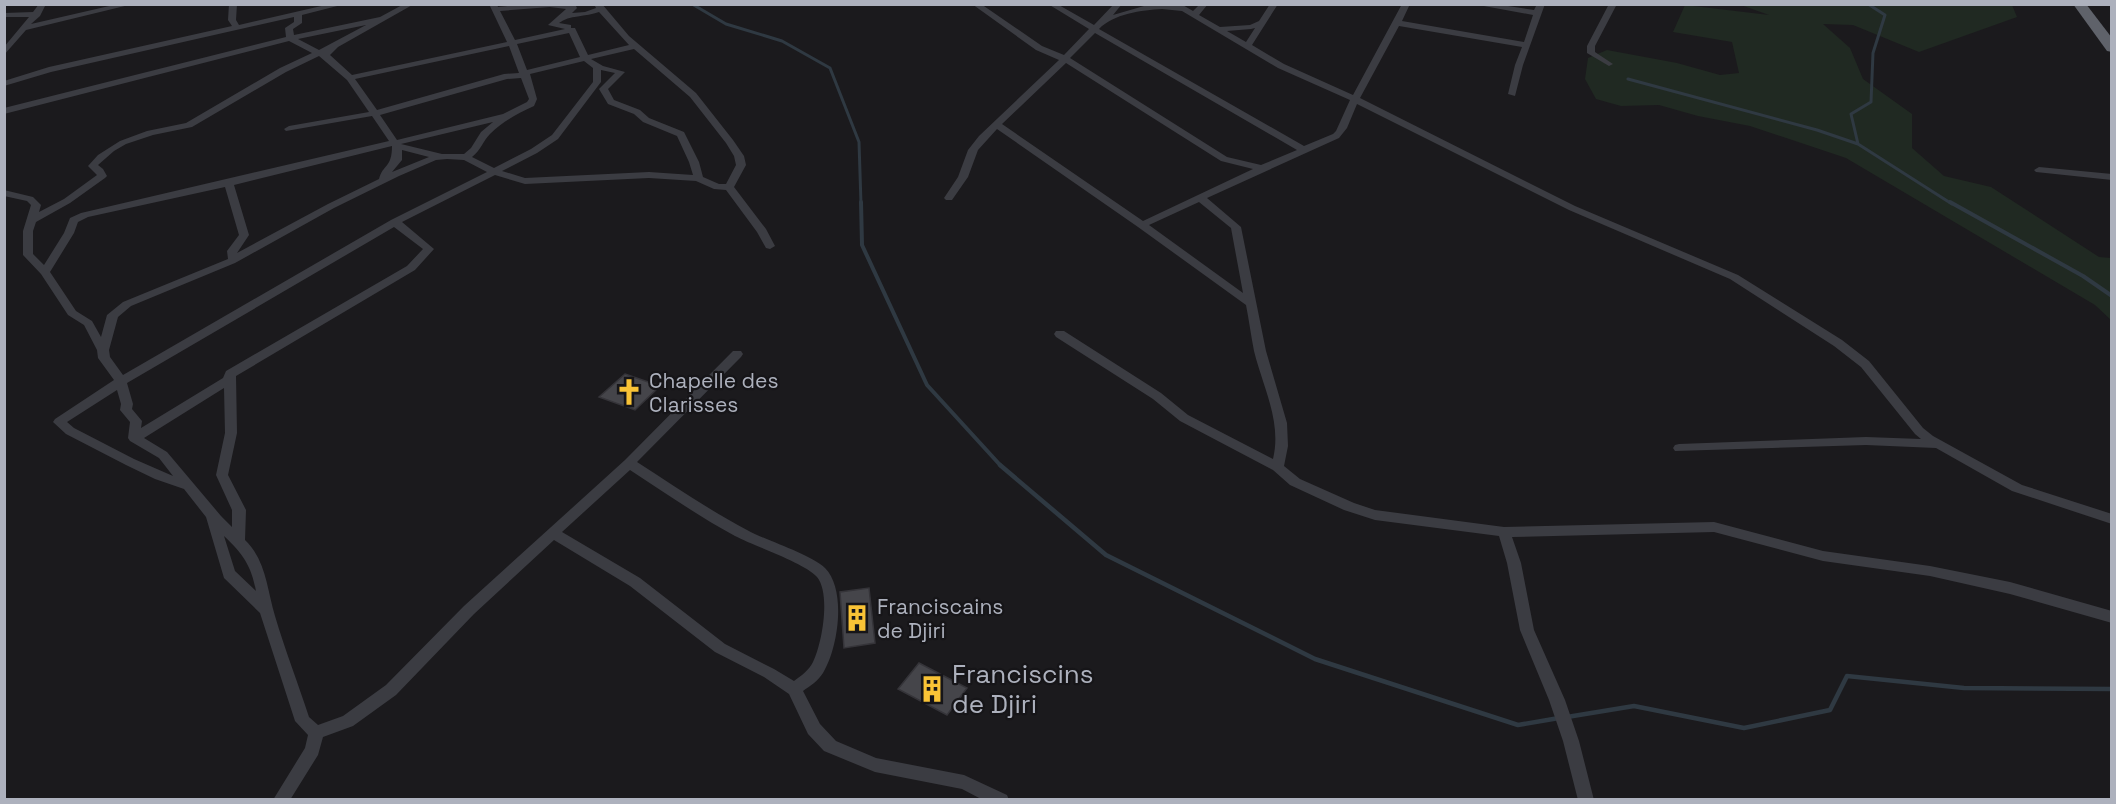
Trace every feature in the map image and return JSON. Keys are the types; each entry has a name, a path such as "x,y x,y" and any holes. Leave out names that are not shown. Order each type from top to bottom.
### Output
{"highway":[{"path":"2079,4 2108,36 2112,48"}],"street":[{"path":"4,15 41,9 52,4"},
{"path":"25,28 130,4"},
{"path":"234,4 232,20 236,27"},
{"path":"4,84 49,70 342,4"},
{"path":"32,220 92,185 102,176 100,171 93,166 124,142 172,127 189,125 283,70 323,55 333,46 411,4"},
{"path":"975,4 1039,48 1065,59 1224,159 1263,168"},
{"path":"1051,4 1306,151"},
{"path":"949,198 963,177 973,150 995,124 1065,59 1119,4"},
{"path":"1175,4 1281,66 1572,208 1734,277 1838,343 1865,364 1918,431 1937,444 2018,488 2112,519"},
{"path":"1104,20 1137,8 1150,7 1191,12 1205,4"},
{"path":"1248,45 1274,4"},
{"path":"1142,225 1202,199 1263,168 1331,140 1342,130 1354,100 1398,23 1406,4"},
{"path":"1476,4 1538,14"},
{"path":"1512,94 1541,4"},
{"path":"1609,64 1591,52 1591,46 1613,4"},
{"path":"45,272 69,233 74,220 79,217 397,145 506,116 531,104 533,99 525,74 495,7 550,5 573,9 552,25 572,27 584,59 597,68 621,72 603,89 611,102 637,112 646,120 681,134 684,145 697,168 698,178"},
{"path":"563,16 586,14 599,7 607,19 635,46 693,95 734,149 741,165 729,187"},
{"path":"4,53 41,9"},
{"path":"290,38 289,28 298,23 298,14"},
{"path":"4,111 290,38 384,19"},
{"path":"1221,29 1251,27 1262,23"},
{"path":"1398,23 1527,45"},
{"path":"350,78 572,30"},
{"path":"290,38 323,55 350,78 397,145 397,160 378,183"},
{"path":"289,129 376,113 507,76 525,74 635,46"},
{"path":"189,486 130,462 60,424 62,419 120,382 395,222 534,151 555,137 597,82 597,68"},
{"path":"466,158 475,150 484,134 506,116"},
{"path":"995,124 1142,225 1251,304"},
{"path":"397,145 440,156 466,158 494,172 525,181 649,175 698,178 717,187 729,187"},
{"path":"103,350 113,315 127,304 233,259 378,183 440,156"},
{"path":"2039,170 2112,177"},
{"path":"229,183 243,235 232,251 233,259"},
{"path":"729,187 762,231 770,246"},
{"path":"4,194 33,202 36,205 28,231 28,255 45,272 72,313 88,323 103,350 104,358 117,373 127,404 126,411 136,421 134,438"},
{"path":"1202,199 1236,227 1260,351 1281,423 1282,446 1277,467"},
{"path":"134,438 198,401 229,380 230,375 411,268 429,249 395,222"},
{"path":"1060,334 1157,396 1184,418 1277,467 1310,490 1349,507 1375,515 1504,532 1714,527 1823,556 1930,571 2010,588 2112,617"},
{"path":"316,734 348,721 391,690 469,610 629,463 737,354"},
{"path":"230,375 231,433 222,475 239,510 238,540"},
{"path":"134,438 163,455 211,515 238,540 254,562 261,581 266,609 303,722 316,734"},
{"path":"1679,448 1866,441 1937,444"},
{"path":"629,463 747,538 823,573 831,602 827,643 818,668 807,681 794,689"},
{"path":"211,515 229,574 266,609"},
{"path":"1504,532 1514,563 1527,630 1569,733 1586,800"},
{"path":"552,533 635,582 720,648 769,673 794,689 814,729 830,746 874,765 964,783 1001,800"},
{"path":"281,800 312,750 316,734"}],"shaded area":[{"path":"1685,5 1769,15 1741,5 2012,5 2017,17 1919,52 1853,25 1823,24 1850,48 1863,79 1912,114 1912,148 1944,176 1991,187 2099,257 2111,258 2111,320 2095,305 1846,158 1750,126 1698,116 1659,105 1621,106 1596,99 1585,79 1588,58 1607,50 1677,63 1720,75 1739,73 1732,42 1673,32"}],"building":[{"name":"Chapelle des Clarisses","path":"625,374 660,386 635,410 599,397"},
{"name":"Franciscains de Djiri","path":"869,588 875,643 844,648 840,592"},
{"name":"Franciscins de Djiri","path":"919,663 967,688 947,715 898,689"}],"waterway":[{"path":"692,4 726,24 782,41 830,68 859,142 861,204"},
{"path":"1858,144 1851,114 1871,102 1873,53 1885,15 1868,4"},
{"path":"1628,79 1817,130 1858,144"},
{"path":"1858,144 1952,204"},
{"path":"861,202 862,245 927,385 1000,465"},
{"path":"1950,202 2083,276 2112,296"},
{"path":"1000,465 1106,555 1315,659 1518,725 1559,718"},
{"path":"1567,717 1634,706 1744,728 1830,710 1847,676 1964,688 2112,689"}],"place":[{"name":"Chapelle des Clarisses","path":"629,392"},
{"name":"Franciscains de Djiri","path":"857,618"},
{"name":"Franciscins de Djiri","path":"932,689"}]}
